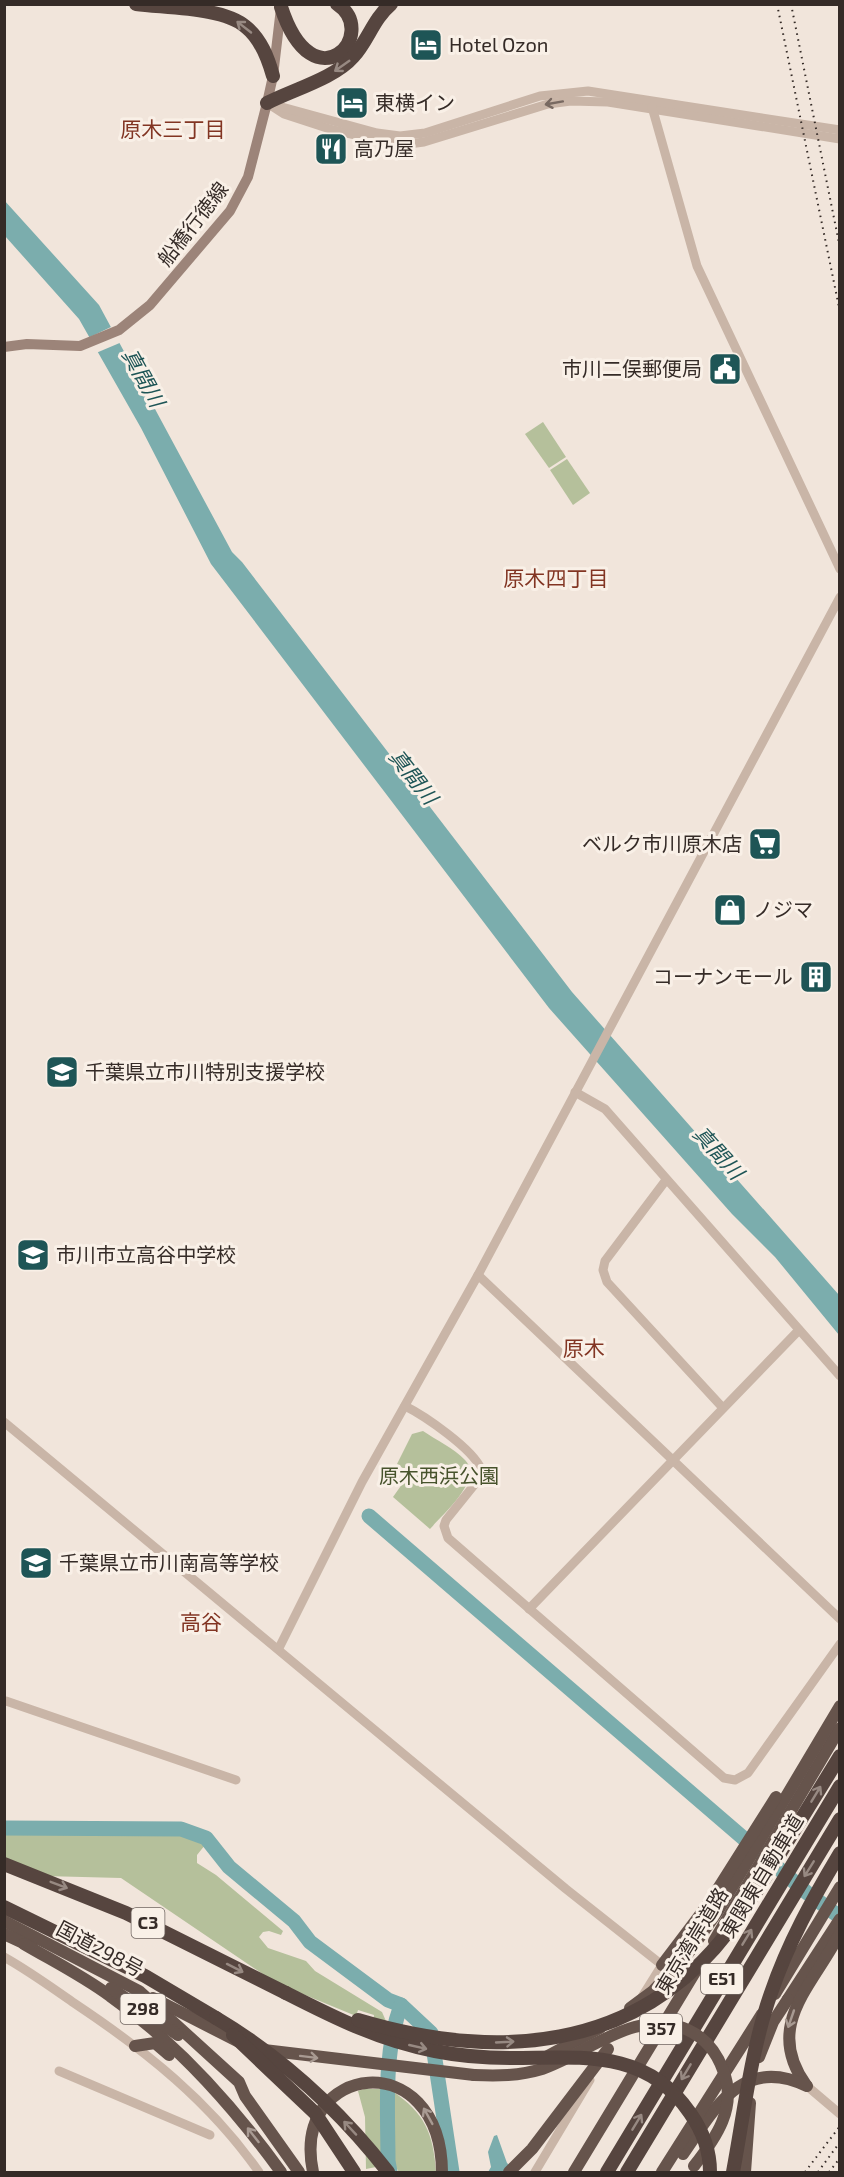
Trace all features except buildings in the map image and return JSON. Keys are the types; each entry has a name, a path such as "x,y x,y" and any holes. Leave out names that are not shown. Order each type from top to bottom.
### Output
{"highway":[{"path":"136,4 232,18 253,33 267,56 273,76"},
{"path":"281,6 295,41 302,49 308,54 327,58 343,51 351,38 350,23 337,4"},
{"path":"267,103 348,63 382,12 391,4"},
{"path":"474,2075 526,2066 589,2035 647,1995 689,1952 738,1879 767,1811 813,1748 840,1706"},
{"name":"東京湾岸道路","path":"574,2172 738,1879 840,1728"},
{"path":"286,1993 369,2024 437,2039 476,2043 555,2038 616,2021 670,1991 696,1969 719,1944 758,1889 840,1756"},
{"name":"東関東自動車道","path":"607,2172 840,1786"},
{"name":"東関東自動車道","path":"627,2172 840,1819"},
{"path":"733,2172 757,2044 771,1993 804,1916 840,1853"},
{"name":"C3","path":"4,1864 126,1913 286,1993"},
{"path":"662,1965 692,1928 738,1879"},
{"path":"662,2172 840,1887"},
{"name":"C3","path":"4,1907 145,1976 216,2018"},
{"path":"807,2086 791,2057 788,2031 797,2005 840,1919"},
{"name":"国道298号","path":"4,1921 139,1991 239,2082 246,2096 299,2172"},
{"path":"744,2172 750,2102 760,2053 773,2022 788,1999 840,1933"},
{"name":"国道298号","path":"4,1934 74,1967 120,1993 184,2041 233,2088 246,2096"},
{"path":"24,1944 83,1978 135,2015 196,2070 237,2115 281,2172"},
{"path":"139,1991 222,2034 261,2049 368,2064 474,2075 514,2075 539,2070 642,2025 664,2024 684,2029 699,2037 715,2053 725,2076 728,2098 720,2129 690,2172"},
{"path":"286,1993 361,2030 416,2047 493,2058 592,2058 621,2063 642,2071 671,2090 693,2117 706,2147 710,2172"},
{"path":"216,2018 301,2098 328,2130 354,2172"},
{"path":"216,2018 264,2050 312,2090 358,2136 388,2172"},
{"path":"135,2046 150,2042 159,2046 204,2089 237,2115"},
{"path":"513,2170 608,2049"},
{"path":"671,2172 720,2102 738,2086 752,2079 772,2077 796,2080 807,2086"},
{"path":"313,2172 311,2140 321,2110 327,2102 342,2092 358,2085 374,2082 402,2089 426,2110 438,2139 442,2172"}],"main road":[{"name":"船橋行徳線","path":"4,347 27,344 69,347 92,343 117,332 150,305 237,200 248,177 267,103 273,76 281,6"}],"street":[{"path":"267,103 284,114 333,130 400,145 424,142 559,102 596,101 840,130"},
{"path":"652,107 840,139"},
{"path":"652,107 697,266 840,569"},
{"path":"279,1648 362,1482 478,1275 840,597"},
{"path":"575,1092 602,1106 840,1376"},
{"path":"666,1180 605,1261 603,1275 723,1408"},
{"path":"478,1275 840,1619"},
{"path":"529,1609 799,1330"},
{"path":"405,1406 428,1419 478,1462 481,1469 479,1479 449,1515 445,1532 451,1542 719,1775 729,1780 740,1779 748,1773 840,1644"},
{"path":"4,1422 279,1648 566,1889 662,1965 608,2049 535,2172"},
{"path":"6,1701 236,1780"},
{"path":"4,1957 168,2071 202,2102 259,2172"},
{"path":"59,2071 210,2135"},
{"path":"807,2086 840,2114"}],"green space":[{"path":"543,422 566,457 549,468 525,434"},
{"path":"567,459 590,493 573,505 550,470"},
{"name":"原木西浜公園","path":"423,1431 456,1452 465,1460 469,1468 469,1477 460,1496 430,1529 393,1497 410,1473 397,1464 412,1434"},
{"path":"53,1831 68,1834 163,1834 197,1840 205,1845 197,1855 197,1863 216,1875 283,1931 281,1935 269,1931 263,1932 259,1937 268,1948 306,1961 315,1971 382,2012 389,2028 373,2022 374,2015 358,2010 356,2016 276,1983 121,1878 44,1876 5,1861 4,1835"},
{"path":"384,2089 381,2166 366,2169 365,2117 358,2091"},
{"path":"392,2091 412,2107 425,2125 433,2146 436,2172 399,2172 395,2166"}],"water":[{"path":"4,200 99,305 232,552 572,992 839,1295 839,1335 775,1257 732,1214 549,1008 211,564 141,428 79,319 5,236"},
{"path":"497,2135 507,2163 517,2172 488,2172 491,2167 488,2152 494,2136"}],"pier":[{"path":"113,326 122,342 96,353 88,338"}],"waterway":[{"path":"369,1516 806,1892 840,1917"},
{"path":"4,1828 181,1829 206,1838 229,1867 294,1921 310,1942 388,2000 401,2005 431,2033 452,2172"},
{"path":"390,2172 388,2161 389,2062 391,2043 401,2005"}],"railway":[{"path":"777,4 840,312"},
{"path":"791,4 840,248"},
{"path":"805,2172 840,2126"},
{"path":"818,2172 840,2142"},
{"path":"829,2172 840,2158"}],"place":[{"name":"Hotel Ozon","path":"426,45"},
{"name":"東横イン","path":"352,103"},
{"name":"高乃屋","path":"331,149"},
{"name":"市川二俣郵便局","path":"725,369"},
{"name":"ベルク市川原木店","path":"765,844"},
{"name":"ノジマ","path":"730,910"},
{"name":"コーナンモール","path":"816,977"},
{"name":"千葉県立市川特別支援学校","path":"62,1072"},
{"name":"市川市立高谷中学校","path":"33,1255"},
{"name":"千葉県立市川南高等学校","path":"36,1563"}],"district":[{"name":"原木三丁目","path":"173,130"},
{"name":"原木四丁目","path":"556,579"},
{"name":"原木","path":"584,1349"},
{"name":"高谷","path":"201,1623"}],"water label":[{"name":"真間川","path":"143,378"},
{"name":"真間川","path":"413,777"},
{"name":"真間川","path":"718,1153"}]}
